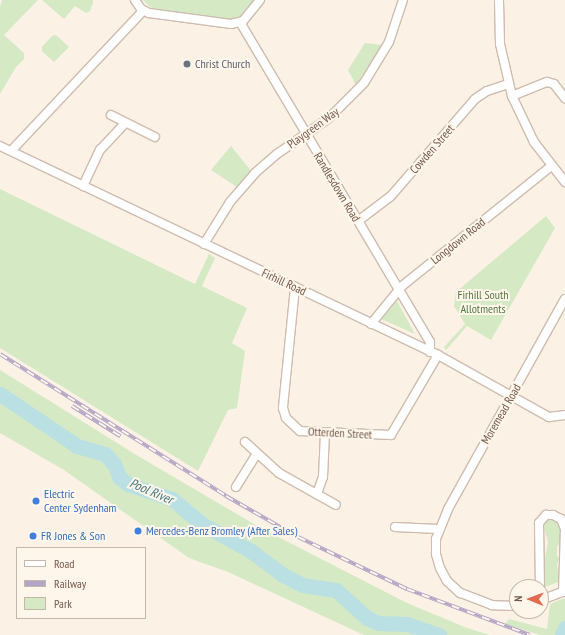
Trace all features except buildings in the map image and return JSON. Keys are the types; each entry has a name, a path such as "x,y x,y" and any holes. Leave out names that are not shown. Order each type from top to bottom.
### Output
{"street":[{"path":"135,0 143,11 231,24 240,22 260,0"},
{"name":"Playgreen Way","path":"204,244 222,214 246,181 266,163 338,111 371,74 389,42 403,0"},
{"path":"499,0 500,44 512,96 528,131 551,166 565,182"},
{"path":"11,151 143,11"},
{"name":"Randlesdown Road","path":"240,22 399,289 430,342 434,353"},
{"path":"512,96 547,82 554,84 565,98"},
{"name":"Cowden Street","path":"358,221 392,196 475,99 487,91 509,84"},
{"path":"111,115 155,137"},
{"path":"84,186 100,150 125,123"},
{"name":"Firhill Road","path":"0,146 434,353 549,417 565,415"},
{"name":"Longdown Road","path":"371,324 399,289 551,166"},
{"name":"Otterden Street","path":"295,287 284,414 300,431 391,434 434,353"},
{"name":"Moremead Road","path":"509,605 484,603 466,596 454,588 443,574 437,561 436,546 438,530 565,299"},
{"path":"316,494 323,477 325,433"},
{"path":"245,442 279,473 336,505"},
{"path":"236,487 258,454"},
{"path":"540,579 539,523 546,515 554,515 561,519 565,530 564,591 549,597"},
{"path":"395,527 438,530"}],"green space":[{"path":"2,0 38,0 4,35 24,53 24,59 16,67 0,94 0,7"},
{"path":"42,0 93,0 93,3 90,11 86,13 75,6 64,19"},
{"path":"143,0 254,0 241,16 230,19 164,11 150,7"},
{"path":"56,35 69,47 54,62 42,51 42,47 52,36"},
{"path":"365,43 383,45 356,85 348,70"},
{"path":"231,146 251,171 237,187 211,170"},
{"path":"0,189 195,284 209,254 215,258 202,286 247,308 232,343 245,351 237,408 228,410 198,471 0,348"},
{"name":"Firhill South Allotments","path":"546,216 555,228 491,340 467,326 446,350 444,347 465,324 454,306 456,292"},
{"path":"397,301 415,334 381,319"},
{"path":"0,370 138,456 259,527 407,603 467,628 490,635 364,635 228,572 189,558 64,470 0,433"},
{"path":"545,519 559,521 562,528 561,541 557,547 557,556 560,558 557,564 559,582 549,586 549,579 545,579 544,564 548,542 544,529"},
{"path":"565,598 565,635 540,635 505,624 509,619 547,629 550,604"}],"waterway":[{"name":"Pool River","path":"0,394 77,446 105,454 114,464 120,478 128,484 172,499 202,524 251,551 283,575 303,585 336,590 367,618 379,623 407,624 439,635"},
{"name":"Pool River","path":"562,635 565,628"}],"railway":[{"path":"0,354 226,496 298,537 407,589 530,635"},
{"path":"72,406 120,436"}],"place":[{"name":"Christ Church","path":"187,64"},
{"name":"Electric Center Sydenham","path":"36,501"},
{"name":"Mercedes-Benz Bromley (After Sales)","path":"138,531"},
{"name":"FR Jones & Son","path":"33,536"}]}
